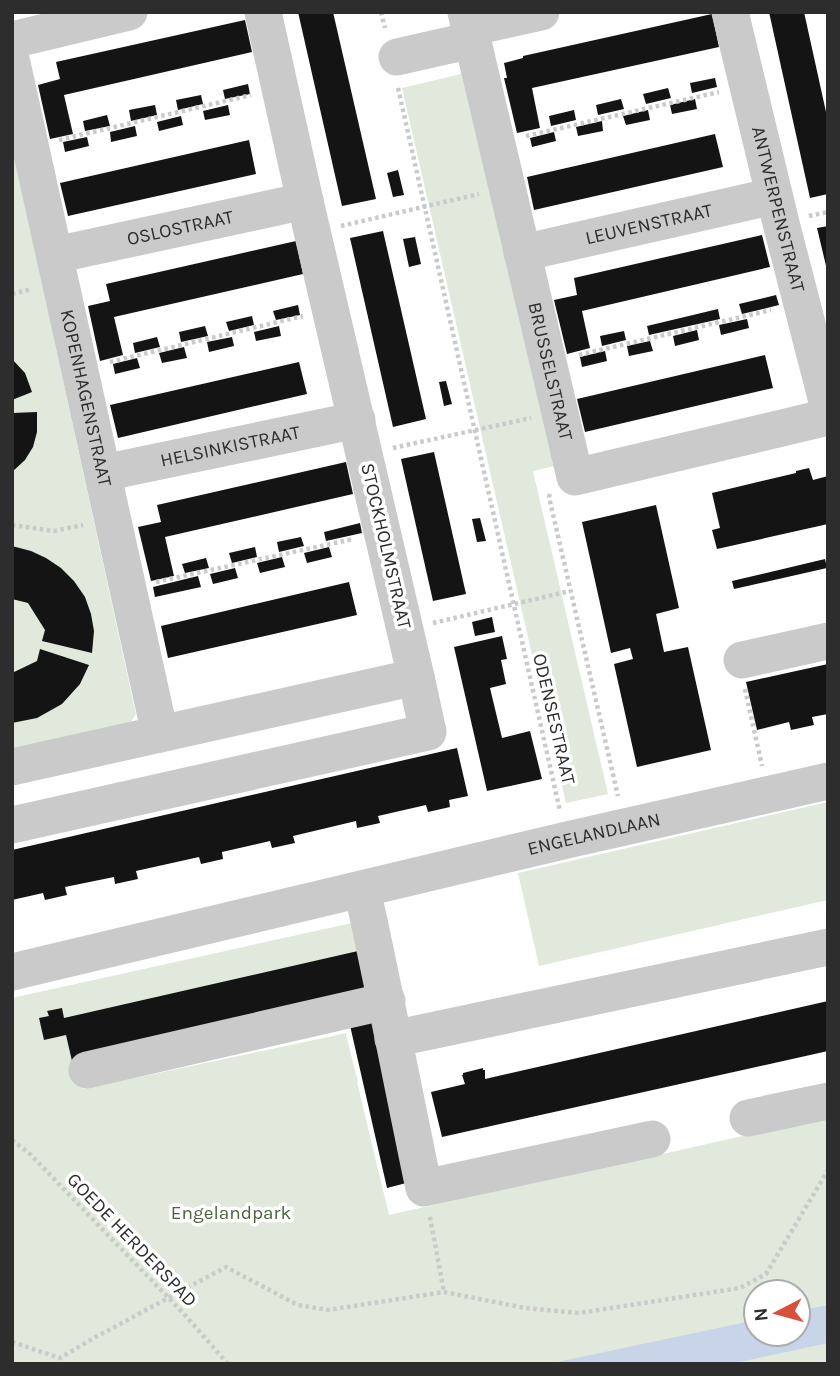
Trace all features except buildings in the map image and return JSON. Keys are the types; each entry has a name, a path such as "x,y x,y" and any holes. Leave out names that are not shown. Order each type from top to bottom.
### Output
{"street":[{"path":"12,40 129,12"},
{"name":"STOCKHOLMSTRAAT","path":"12,825 428,732 263,12"},
{"path":"394,59 469,27 541,12"},
{"name":"ANTWERPENSTRAAT","path":"730,12 828,405"},
{"name":"BRUSSELSTRAAT","path":"469,27 575,477"},
{"name":"KOPENHAGENSTRAAT","path":"12,63 160,734"},
{"name":"LEUVENSTRAAT","path":"522,253 774,196"},
{"name":"OSLOSTRAAT","path":"55,255 309,217"},
{"path":"575,477 828,417"},
{"name":"HELSINKISTRAAT","path":"103,473 361,437"},
{"path":"742,660 828,641"},
{"path":"12,767 416,677"},
{"name":"ENGELANDLAAN","path":"12,971 625,826 828,781"},
{"path":"362,889 424,1188 652,1139"},
{"path":"393,1039 828,947"},
{"path":"87,1070 387,1002"},
{"path":"748,1118 828,1101"}],"path":[{"name":"ODENSESTRAAT","path":"381,12 394,59 567,840"},
{"path":"31,147 280,89"},
{"path":"517,138 705,95"},
{"path":"309,217 425,206 506,187"},
{"path":"80,369 331,309"},
{"path":"568,358 756,313"},
{"path":"361,437 475,430 559,411"},
{"path":"575,477 569,483 552,489 549,497 625,826"},
{"path":"12,525 54,531 84,524"},
{"path":"128,588 383,532"},
{"path":"405,630 570,591"},
{"path":"742,660 743,683 768,794"},
{"name":"GOEDE HERDERSPAD","path":"12,1140 30,1154 228,1364"},
{"path":"12,1342 59,1361 226,1266 298,1305 328,1310 444,1292 525,1308 579,1313 740,1287 766,1274 828,1170"},
{"path":"424,1188 444,1292"}],"green space":[{"path":"463,53 555,466 533,471 608,794 566,803 402,88 461,74 457,55"},
{"path":"12,147 136,714 129,725 12,752"},
{"path":"828,802 828,900 539,966 518,873"},
{"name":"Engelandpark","path":"352,923 371,996 75,1061 83,1089 347,1033 389,1215 828,1117 828,1364 12,1364 12,998"}],"water":[{"path":"828,1305 828,1343 812,1346 812,1308"},
{"path":"742,1323 742,1348 805,1348 730,1364 548,1364"}]}
